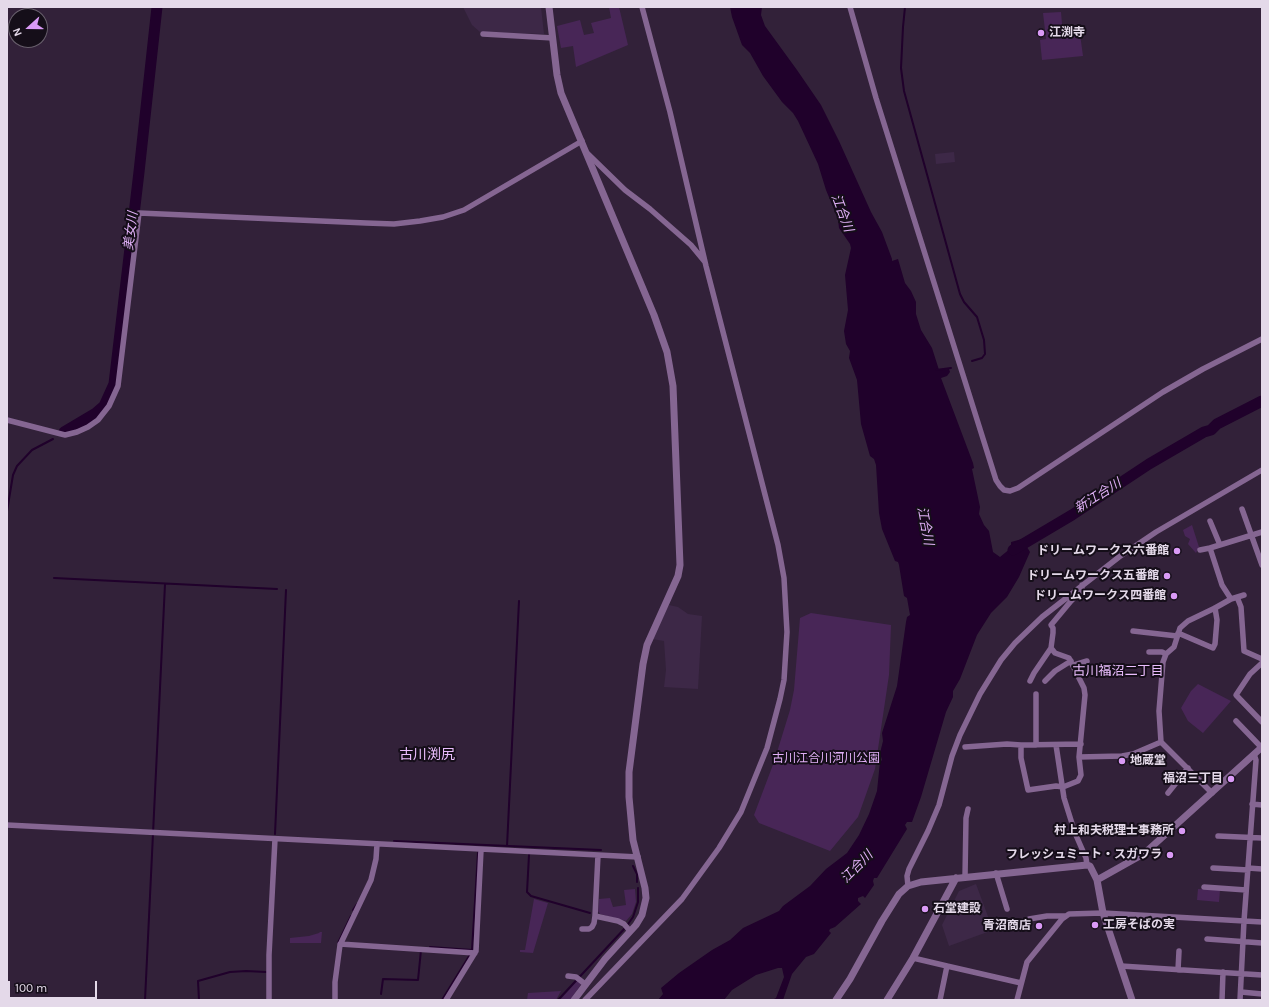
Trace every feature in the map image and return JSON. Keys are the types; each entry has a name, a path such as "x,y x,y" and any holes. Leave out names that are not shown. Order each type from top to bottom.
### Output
{"street":[{"path":"549,7 557,75 561,93 588,154 662,336 667,352 673,386 680,565 678,576 667,604 661,612 647,645 642,664 629,772 629,797 633,840 645,888 646,898 642,915 636,925 605,959 581,980 574,1000"},
{"path":"585,1000 682,899 719,848 738,818 767,748 780,699 784,680 787,632 784,578 778,545 706,262 670,112 642,7"},
{"path":"850,7 876,98 996,480 1004,490 1010,491 1018,488 1162,392 1203,368 1262,339"},
{"path":"483,34 553,38"},
{"path":"7,420 66,434 78,432 88,427 98,420 109,406 118,386 139,213 366,224 394,224 420,221 443,217 464,210 582,141"},
{"path":"588,154 625,190 650,209 685,240 706,262"},
{"path":"908,886 907,876 909,869 939,805 956,745 980,694 1001,660 1028,630 1082,585 1156,532 1262,470"},
{"path":"1242,509 1262,565"},
{"path":"1210,521 1220,545"},
{"path":"1200,550 1262,532"},
{"path":"1210,548 1222,585 1241,608 1244,651 1262,659"},
{"path":"1030,681 1051,648 1054,632 1051,625 1082,590 1082,585"},
{"path":"1212,793 1161,742 1159,711 1163,662 1166,654 1174,647 1180,628 1188,621 1234,598 1244,595"},
{"path":"1132,632 1178,634 1213,648 1215,644 1217,620 1215,608"},
{"path":"1021,745 1021,758 1028,790 1056,786 1063,787 1075,783 1080,779 1079,757 1085,695 1084,688 1069,658 1056,653 1051,648"},
{"path":"1149,652 1162,652 1166,654"},
{"path":"1045,681 1055,671 1072,663 1088,661"},
{"path":"1262,663 1250,674 1236,695 1262,722"},
{"path":"1036,694 1036,745"},
{"path":"1097,880 1147,851 1262,748 1236,720"},
{"path":"1079,757 1122,756 1142,751 1161,742"},
{"path":"965,747 1007,744 1081,744"},
{"path":"1056,745 1068,811 1086,858 1087,865 1090,866 1097,880 1102,913 1132,1000"},
{"path":"1240,1000 1246,890 1256,760 1254,754"},
{"path":"1168,793 1188,768"},
{"path":"1252,804 1262,805"},
{"path":"965,877 966,818 968,809"},
{"path":"7,825 638,858"},
{"path":"1218,836 1262,838"},
{"path":"270,1000 269,955 275,839"},
{"path":"335,1000 335,982 340,944 371,880 376,859 376,844"},
{"path":"446,1000 472,953 481,850"},
{"path":"582,929 589,929 594,923 598,855"},
{"path":"836,1000 850,979 882,921 899,894 908,886 921,882 1087,865"},
{"path":"1213,868 1262,869"},
{"path":"996,874 1007,909"},
{"path":"887,1000 914,958 956,878"},
{"path":"1204,887 1246,890"},
{"path":"999,929 1029,919 1047,916 1102,913 1262,922"},
{"path":"595,916 618,921 630,930"},
{"path":"1017,1000 1027,962 1053,929 1066,916"},
{"path":"1207,939 1262,943"},
{"path":"340,944 472,953"},
{"path":"1178,970 1179,951"},
{"path":"914,958 1021,983"},
{"path":"940,1000 947,966"},
{"path":"1121,966 1262,975"},
{"path":"1222,1000 1223,972"},
{"path":"568,976 581,980"},
{"path":"1241,992 1262,994"}],"shaded area":[{"path":"463,7 541,7 544,34 480,32 472,25"},
{"path":"954,152 955,162 936,164 935,154"},
{"path":"669,605 678,607 688,614 702,616 698,689 664,687 666,670 664,641 652,639"},
{"path":"976,884 993,930 949,946 942,925 959,891"}],"green space":[{"path":"609,7 619,7 628,45 576,67 573,46 561,48 557,26 580,20 584,35 594,33 591,23 611,18"},
{"path":"1061,12 1063,35 1080,34 1083,56 1042,60 1040,40 1046,39 1043,13"},
{"path":"1192,525 1199,547 1196,553 1188,544 1190,539 1185,536 1183,530"},
{"name":"古川江合川河川公園","path":"811,613 891,625 889,675 875,769 858,817 830,851 759,823 754,815 774,762 790,710 794,690 800,618"},
{"path":"1198,684 1231,701 1203,733 1188,721 1181,708 1191,691"},
{"path":"635,889 636,902 632,914 626,921 600,914 598,911 599,899 610,898 613,907 626,905 624,890"},
{"path":"1198,889 1220,890 1219,902 1197,900"},
{"path":"534,899 548,903 533,953 520,952 520,950 525,950"},
{"path":"322,932 321,943 290,943 290,938 309,936"},
{"path":"578,980 582,983 570,1000 560,1000"},
{"path":"561,991 556,1000 527,1000 528,993"}],"water":[{"name":"江合川","path":"730,7 762,7 761,15 765,26 821,105 871,212 882,232 892,261 898,259 905,283 916,302 916,314 921,330 932,348 939,370 949,369 950,372 947,376 941,378 973,463 974,468 972,469 980,507 979,514 984,525 989,531 993,552 1000,557 1011,548 1011,542 1022,539 1030,552 1019,577 1007,597 991,613 977,635 960,679 953,691 953,697 946,712 921,797 912,822 907,822 905,825 907,829 877,878 874,878 874,885 865,898 863,896 858,898 858,901 861,904 835,927 830,929 829,931 831,933 814,954 806,957 792,974 783,1000 772,1000 776,998 784,977 782,968 778,968 756,975 732,990 724,1000 658,1000 663,994 661,988 679,973 712,950 730,940 743,928 779,911 783,906 810,886 826,869 847,853 859,835 869,814 877,791 880,762 882,760 880,753 883,741 882,733 897,686 906,622 907,617 910,615 907,598 904,596 899,565 898,562 895,561 882,529 879,513 876,465 874,459 870,456 861,424 857,380 849,358 850,351 846,344 844,331 848,310 845,275 851,248 850,244 839,228 838,219 826,190 818,164 798,121 763,76 750,53 742,45"}],"waterway":[{"name":"美女川","path":"64,432 96,413 104,406 114,384 157,7"},
{"path":"905,7 901,68 904,91 960,294 964,302 977,317 984,340 985,354 982,358 972,361"},
{"path":"936,370 951,368"},
{"name":"新江合川","path":"1013,550 1072,515 1149,464 1204,432 1211,430 1217,424 1262,401"},
{"name":"美女川","path":"7,511 13,475 17,466 32,450 53,439"},
{"path":"54,578 277,589"},
{"path":"145,1000 165,584"},
{"path":"275,834 286,590"},
{"path":"507,846 519,601"},
{"path":"394,841 601,850"},
{"path":"430,947 472,950 478,853"},
{"path":"529,855 527,892 531,896 590,913"},
{"path":"633,866 637,874 637,882"},
{"path":"558,1000 626,927 633,917 638,902 638,888"},
{"path":"353,910 357,904"},
{"path":"338,943 351,916"},
{"path":"381,994 383,979 418,980 421,950"},
{"path":"442,1000 471,953"},
{"path":"199,1000 198,981 230,972 266,972"}],"place":[{"name":"江渕寺","path":"1041,33"},
{"name":"ドリームワークス六番館","path":"1177,551"},
{"name":"ドリームワークス五番館","path":"1167,576"},
{"name":"ドリームワークス四番館","path":"1174,596"},
{"name":"地蔵堂","path":"1122,761"},
{"name":"福沼三丁目","path":"1231,779"},
{"name":"村上和夫税理士事務所","path":"1182,831"},
{"name":"フレッシュミート・スガワラ","path":"1170,855"},
{"name":"石堂建設","path":"925,909"},
{"name":"工房そばの実","path":"1095,925"},
{"name":"青沼商店","path":"1039,926"}],"district":[{"name":"古川福沼二丁目","path":"1118,671"},
{"name":"古川渕尻","path":"427,755"}]}
